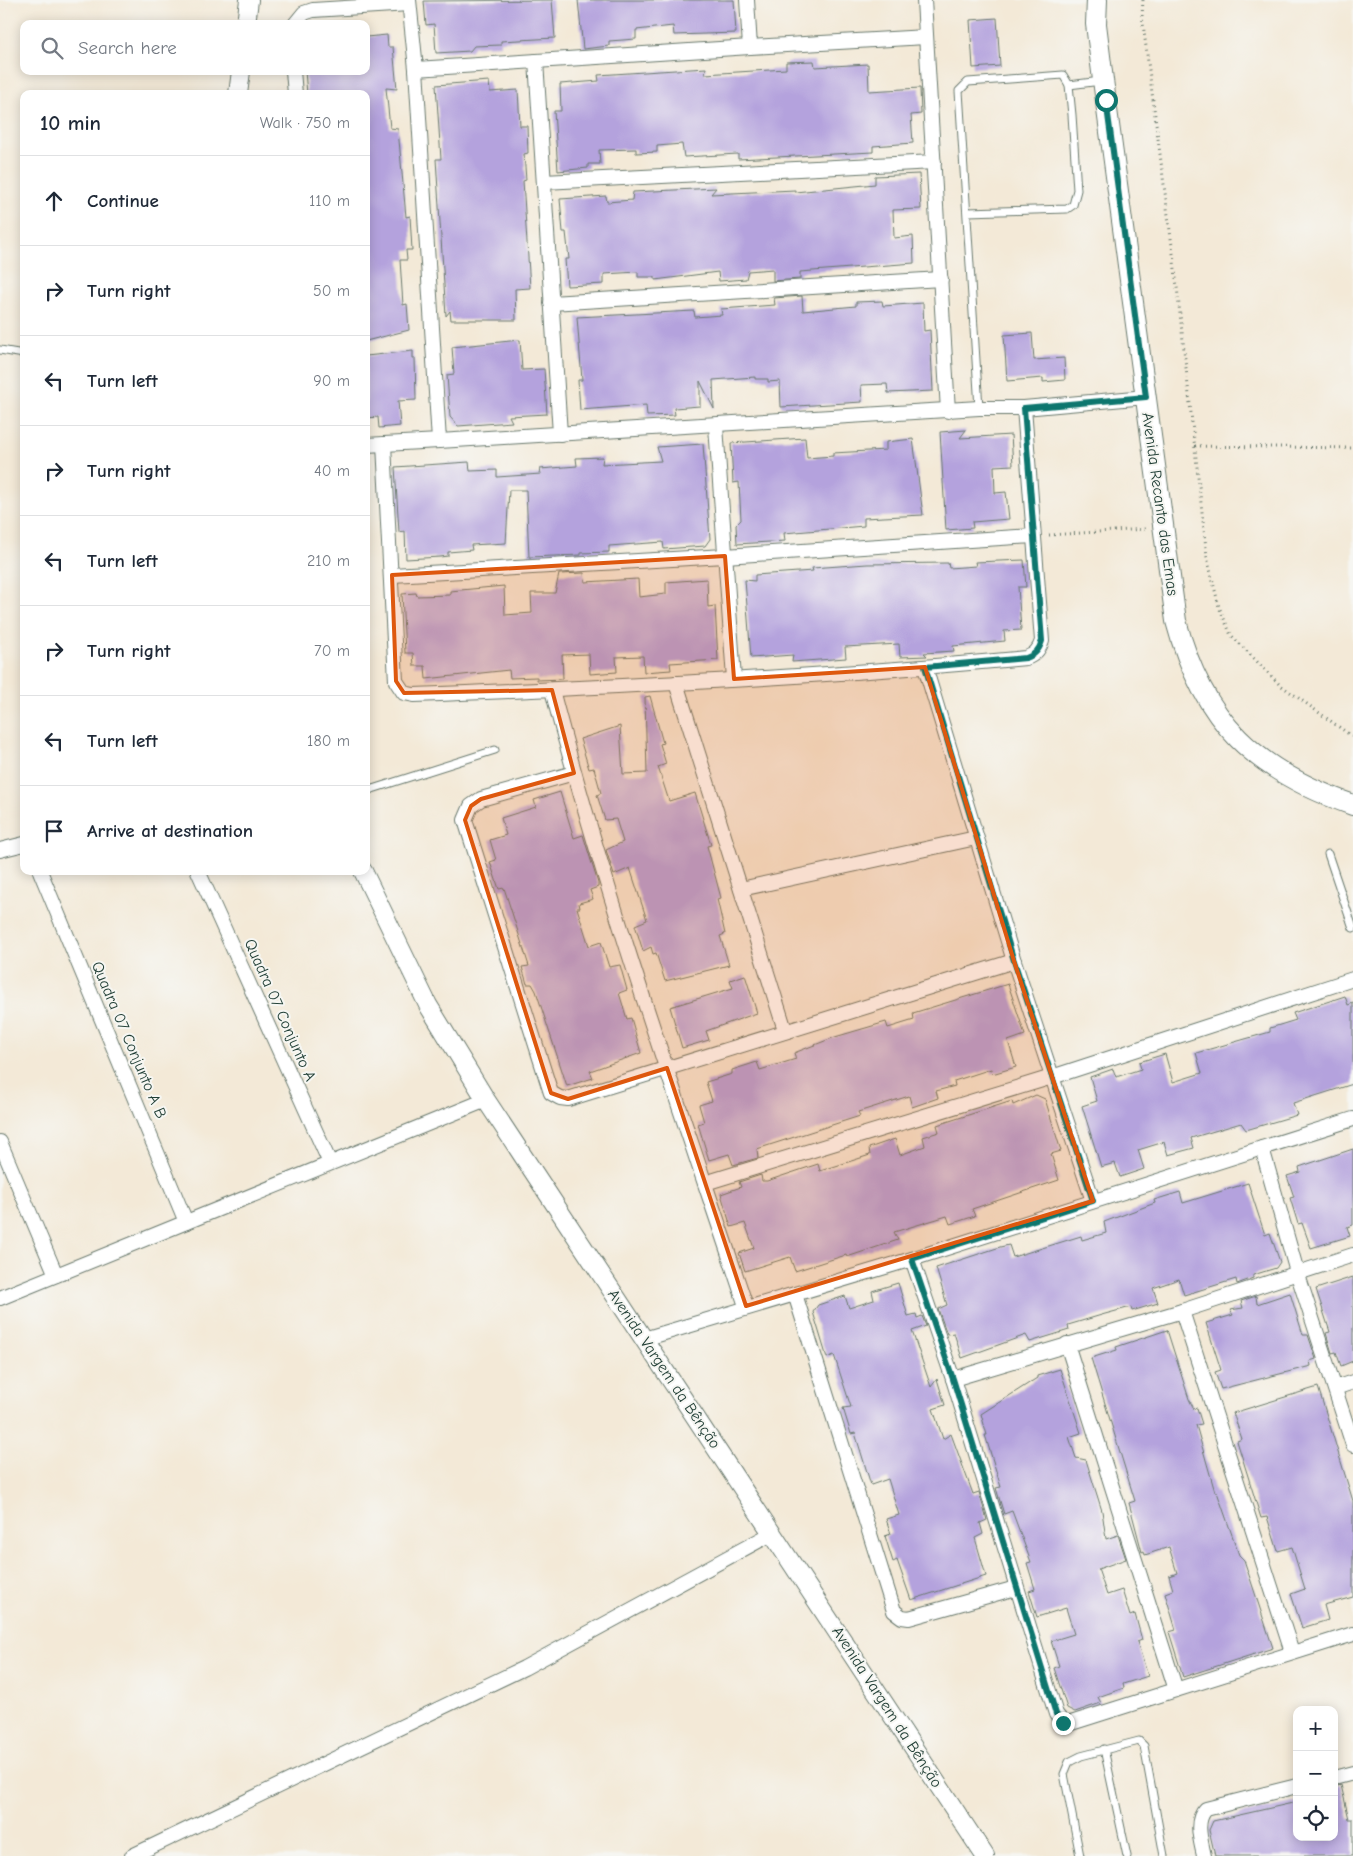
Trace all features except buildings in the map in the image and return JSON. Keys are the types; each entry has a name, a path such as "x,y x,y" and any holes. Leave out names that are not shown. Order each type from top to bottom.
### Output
{"main road":[{"name":"Avenida Recanto das Emas","path":"1097,0 1096,24 1103,80 1176,621 1183,649 1213,708 1249,751 1274,770 1298,783 1353,805"}],"street":[{"path":"246,20 249,0"},
{"path":"747,0 750,47"},
{"path":"924,0 948,411"},
{"path":"298,20 304,13 313,10 409,2 416,70 439,441"},
{"path":"416,70 926,37"},
{"path":"536,61 560,434"},
{"path":"239,90 240,75"},
{"path":"293,75 295,90"},
{"path":"544,182 934,162"},
{"path":"551,303 941,279"},
{"path":"370,445 716,426 979,408 1024,408 1146,397"},
{"path":"384,444 396,681 404,693 414,695 552,690 925,667 1026,658 1034,655 1042,641 1024,408"},
{"path":"716,426 734,679"},
{"path":"392,575 1033,536"},
{"path":"925,667 1014,961 1093,1201"},
{"path":"676,683 784,1030"},
{"path":"552,690 574,773 667,1068 746,1306"},
{"path":"574,773 481,799 471,806 465,816 470,839 551,1093 560,1098 568,1099 784,1030 1014,961"},
{"path":"741,890 976,838"},
{"path":"0,850 20,845"},
{"name":"Quadra 07 Conjunto A B","path":"42,875 186,1222"},
{"name":"Quadra 07 Conjunto A","path":"200,875 330,1163"},
{"name":"Avenida Vargem da Bênção","path":"366,875 428,1005 486,1100 985,1856"},
{"path":"705,1183 1052,1077 1353,979"},
{"path":"0,1298 486,1100"},
{"path":"644,1339 746,1306 795,1294 912,1259 1353,1119"},
{"path":"0,1142 56,1275"},
{"path":"1262,1148 1297,1272 1353,1445"},
{"path":"953,1379 1182,1311 1353,1255"},
{"path":"912,1259 953,1379 1056,1714 1063,1723 1068,1724 1353,1634"},
{"path":"795,1294 894,1610 902,1617 909,1618 1016,1588"},
{"path":"1182,1311 1292,1652"},
{"path":"1067,1344 1176,1690"},
{"path":"1335,1388 1353,1382"},
{"path":"132,1856 524,1668 773,1533"},
{"path":"1338,1777 1353,1773"},
{"path":"1204,1856 1198,1823 1201,1814 1206,1809 1293,1787"}],"lane":[{"path":"968,212 1067,209 1073,205 1078,190 1070,85 1066,78 1060,74 968,82 959,90 979,408"},
{"path":"1070,85 1103,80"},
{"path":"0,350 20,353"},
{"path":"370,790 495,750"},
{"path":"1328,854 1353,928"},
{"path":"1080,1856 1064,1774 1066,1767 1073,1760 1134,1741 1139,1741 1144,1746 1164,1856"},
{"path":"1104,1749 1127,1856"}],"path":[{"path":"1143,0 1142,16 1207,557 1219,607 1231,635 1279,684 1353,737"},
{"path":"1195,446 1353,448"},
{"path":"1033,536 1164,528"}],"highlighted area":[{"path":"725,556 734,679 925,667 1014,961 1093,1201 746,1306 667,1068 568,1099 551,1093 465,820 471,806 481,799 574,773 552,690 404,693 396,681 392,575"}],"route":[{"path":"1063,1723 1056,1714 953,1379 912,1259 1093,1201 1014,961 925,667 1026,658 1034,655 1039,649 1042,641 1024,408 1146,397 1106,100"}]}
